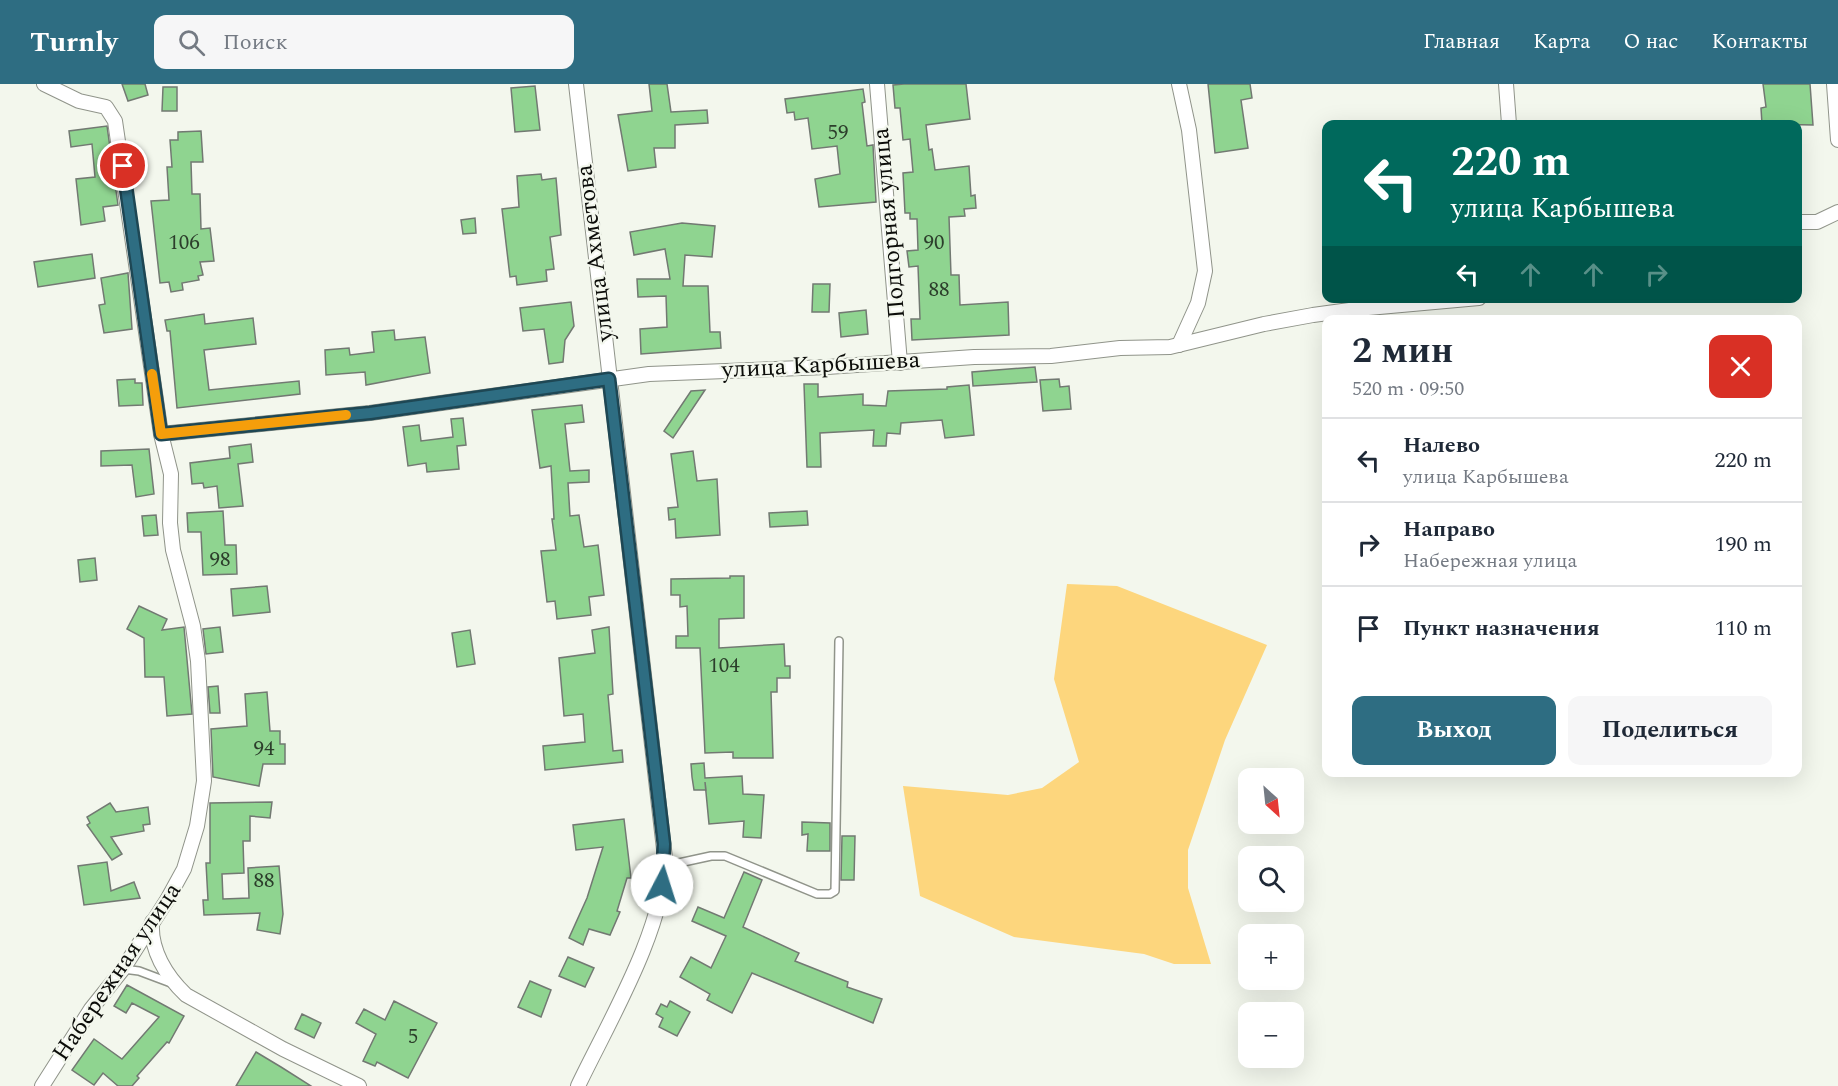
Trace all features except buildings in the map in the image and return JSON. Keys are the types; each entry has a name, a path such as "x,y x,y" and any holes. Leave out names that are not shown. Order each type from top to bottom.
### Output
{"street":[{"name":"Набережная улица","path":"42,1086 91,1009 123,969 184,869 197,826 204,781 196,642 173,550 170,523 171,474 161,434 115,121 106,107 79,100 44,84"},
{"name":"улица Ахметова","path":"576,84 665,866 657,907 648,934 578,1086"},
{"name":"Подгорная улица","path":"877,84 900,363"},
{"path":"1179,84 1189,130 1205,271 1198,303 1179,345"},
{"path":"1506,84 1509,120"},
{"path":"1834,84 1838,140"},
{"path":"1802,222 1817,222 1836,214"},
{"name":"улица Карбышева","path":"161,434 370,413 649,374 900,363 974,357 1051,356 1179,345 1264,324 1313,315 1424,303"},
{"path":"152,922 154,948 174,984 200,1005 360,1086"}],"lane":[{"path":"665,866 719,855 817,894 830,894 835,891 839,641"},
{"path":"123,969 139,970 174,984"}],"shaded area":[{"path":"1067,584 1117,586 1267,645 1225,740 1188,850 1188,888 1211,964 1174,964 1144,954 1014,937 920,896 903,786 1008,795 1042,788 1079,762 1054,679"}],"slow traffic":[{"path":"152,374 161,434 346,415"}],"route":[{"path":"123,166 161,434 370,413 447,400 609,379 664,844 665,866 662,885"}]}
